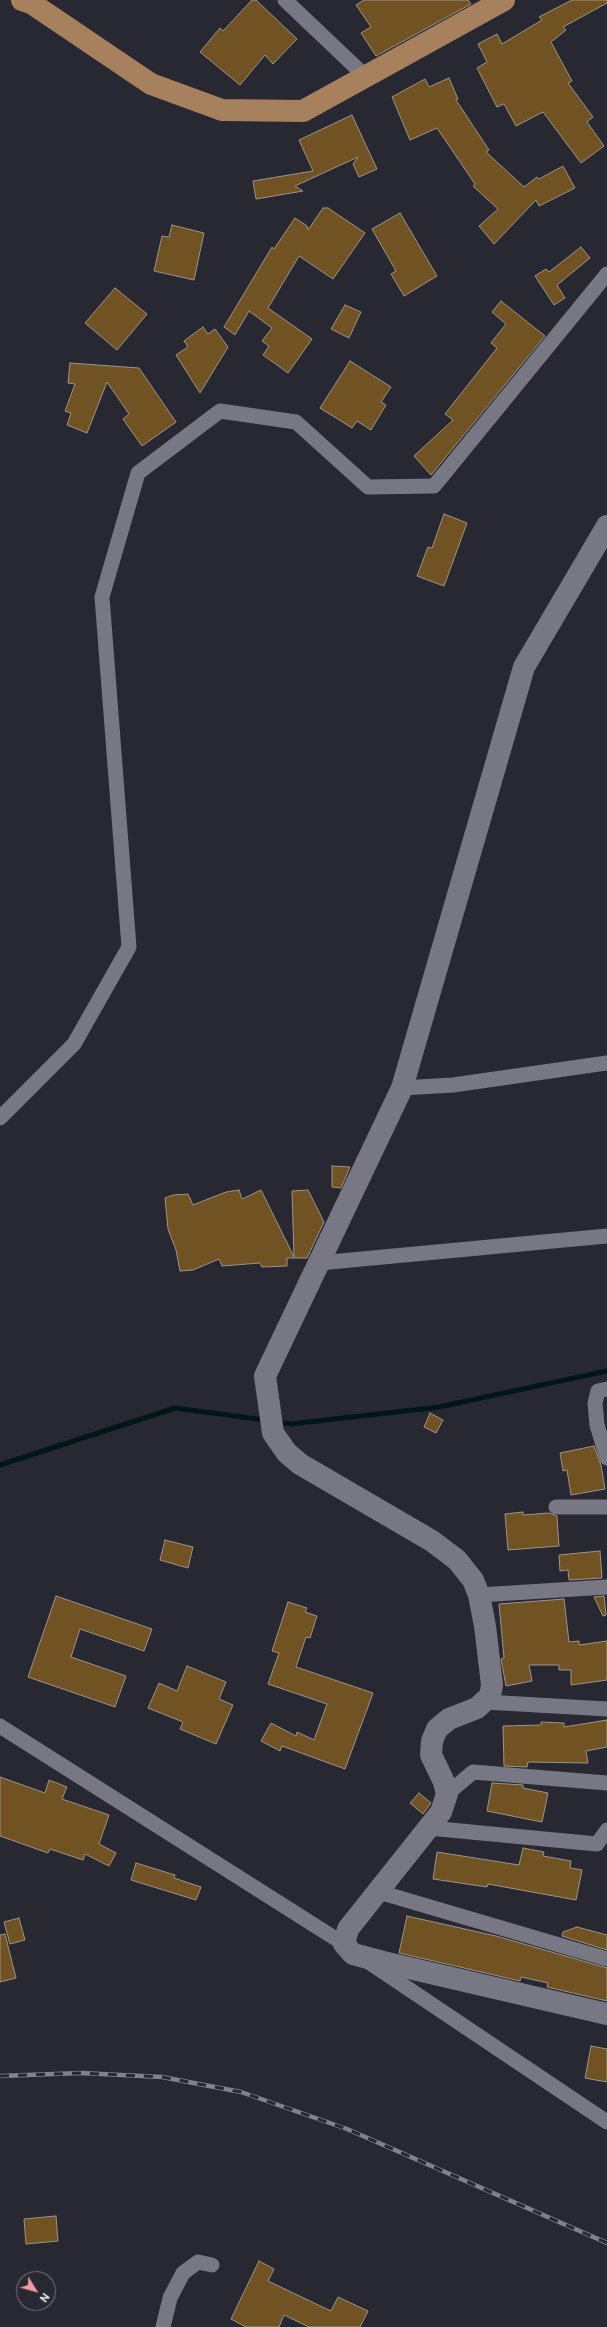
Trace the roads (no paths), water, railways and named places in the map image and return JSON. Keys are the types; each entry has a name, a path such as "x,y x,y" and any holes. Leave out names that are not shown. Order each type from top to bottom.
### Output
{"main road":[{"path":"22,0 31,2 151,84 222,110 303,111 504,0"},
{"path":"607,526 524,667 402,1088 265,1376 273,1433 287,1453 300,1464 432,1541 457,1560 473,1580 479,1595 485,1626 492,1685 486,1702 477,1708 449,1719 437,1729 432,1741 431,1755 444,1782 447,1794 441,1812 379,1892 348,1929 352,1950 607,2014"}],"street":[{"path":"285,0 365,76"},
{"path":"0,1118 74,1044 129,947 102,597 138,473 220,411 296,422 368,486 434,486 607,274"},
{"path":"402,1088 453,1085 607,1063"},
{"path":"319,1263 607,1236"},
{"path":"607,1388 598,1391 595,1403 598,1425 607,1458"},
{"path":"556,1507 607,1507"},
{"path":"479,1595 607,1587"},
{"path":"486,1702 607,1709"},
{"path":"0,1726 352,1950 607,2122"},
{"path":"447,1794 473,1772 607,1783"},
{"path":"429,1828 597,1844 607,1830"},
{"path":"379,1892 607,1959"},
{"path":"163,2327 170,2298 183,2273 198,2262 212,2265"}],"waterway":[{"path":"277,1422 291,1424 439,1407 607,1371"},
{"path":"0,1465 175,1408 265,1420"}],"railway":[{"path":"0,2076 81,2073 162,2077 241,2092 347,2129 607,2243"}]}
